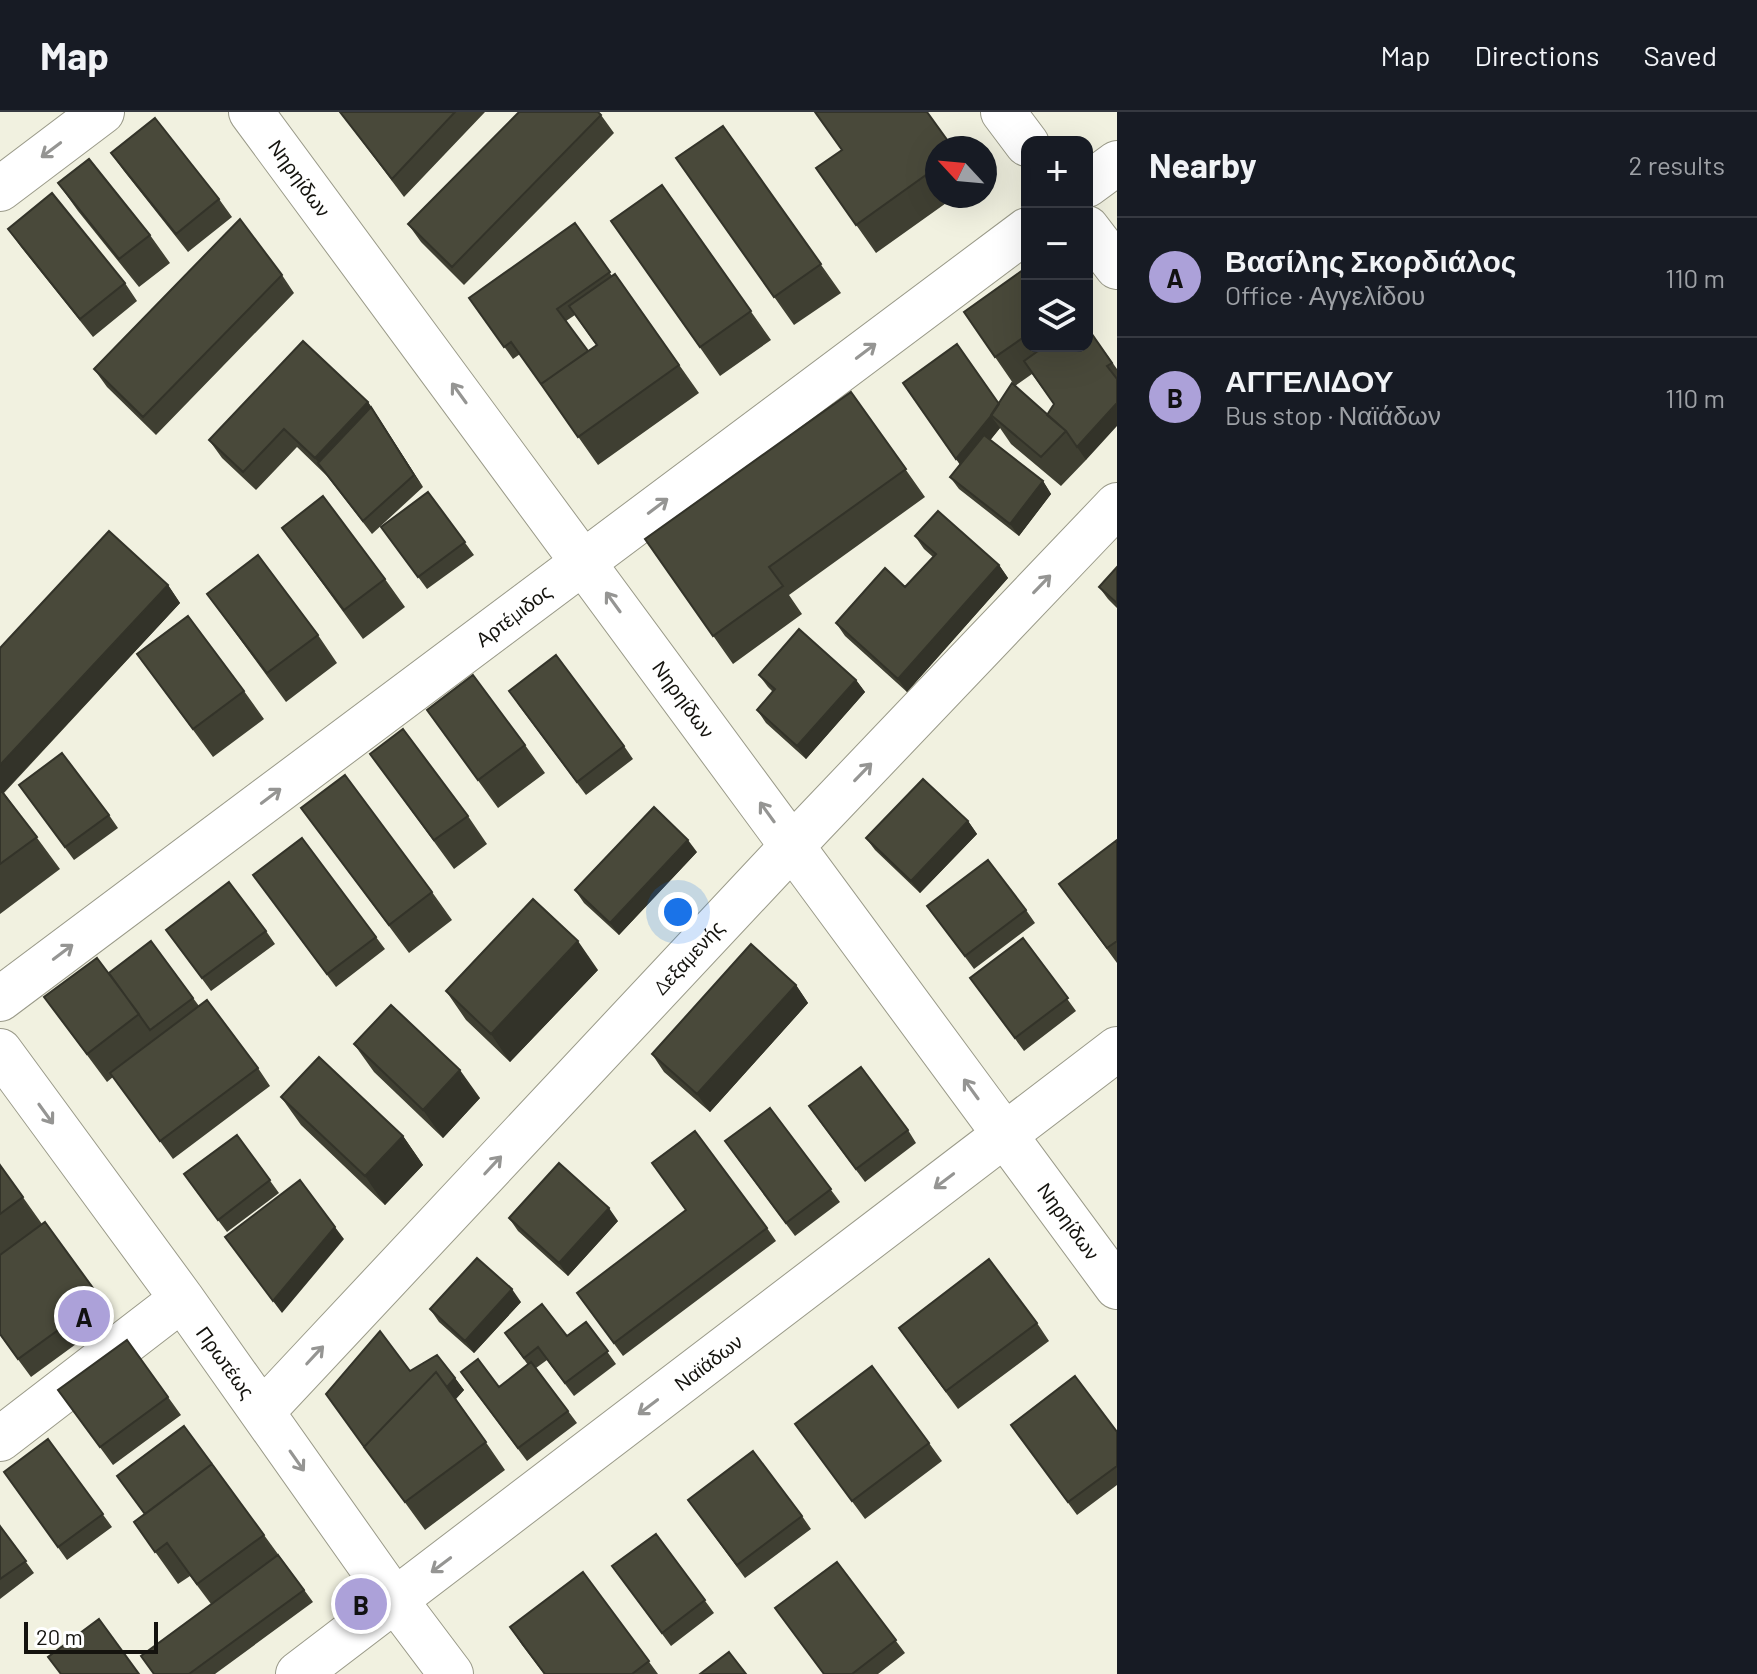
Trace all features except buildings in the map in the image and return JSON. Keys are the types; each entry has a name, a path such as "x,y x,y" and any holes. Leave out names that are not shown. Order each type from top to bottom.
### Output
{"street":[{"path":"0,189 102,112"},
{"name":"Νηρηίδων","path":"251,112 1117,1287"},
{"path":"1003,112 1021,136"},
{"path":"1093,181 1117,163"},
{"name":"Αρτέμιδος","path":"0,999 1021,234"},
{"path":"1093,236 1117,267"},
{"name":"Δεξαμενής","path":"262,1412 1117,505"},
{"name":"Ναϊάδων","path":"298,1674 1117,1049"},
{"name":"Πρωτέως","path":"0,1051 451,1674"},
{"path":"0,1439 182,1299"}],"place":[{"name":"Βασίλης Σκορδιάλος","path":"84,1316"},
{"name":"ΑΓΓΕΛΙΔΟΥ","path":"361,1604"}]}
